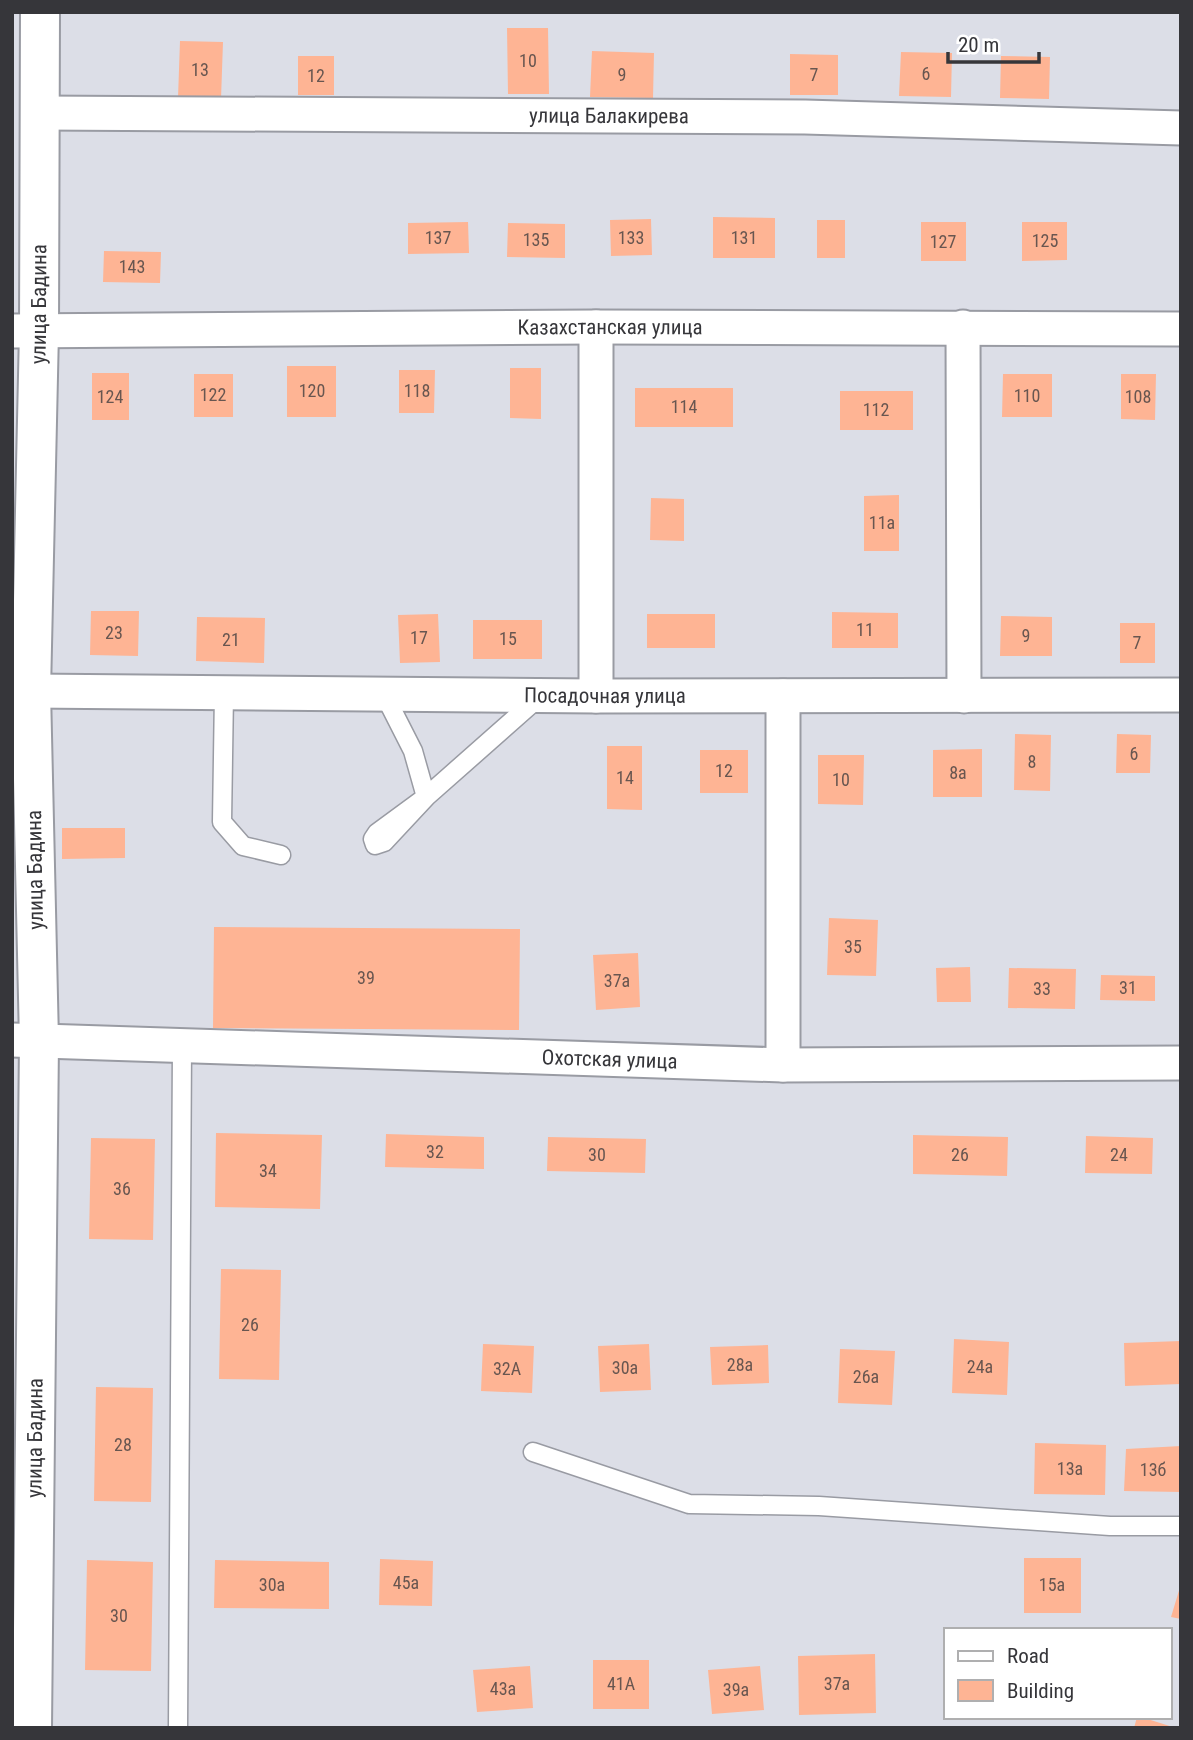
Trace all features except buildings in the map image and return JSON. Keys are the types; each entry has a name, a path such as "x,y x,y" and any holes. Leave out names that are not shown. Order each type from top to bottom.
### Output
{"street":[{"name":"улица Бадина","path":"32,1728 25,1040 30,691 26,331 39,113 40,12"},
{"name":"улица Балакирева","path":"39,113 805,117 1181,128"},
{"name":"Казахстанская улица","path":"26,331 596,327 1181,329"},
{"path":"596,327 596,696"},
{"path":"964,327 964,696"},
{"name":"Посадочная улица","path":"30,691 596,696 1181,695"},
{"path":"783,696 783,1065"},
{"name":"Охотская улица","path":"25,1040 783,1065 1181,1063"}],"lane":[{"path":"224,693 222,822 243,846 281,855"},
{"path":"384,694 413,751 426,797 541,695"},
{"path":"178,1728 182,1046"},
{"path":"533,1452 689,1504 819,1506 1110,1526 1181,1526"}]}
